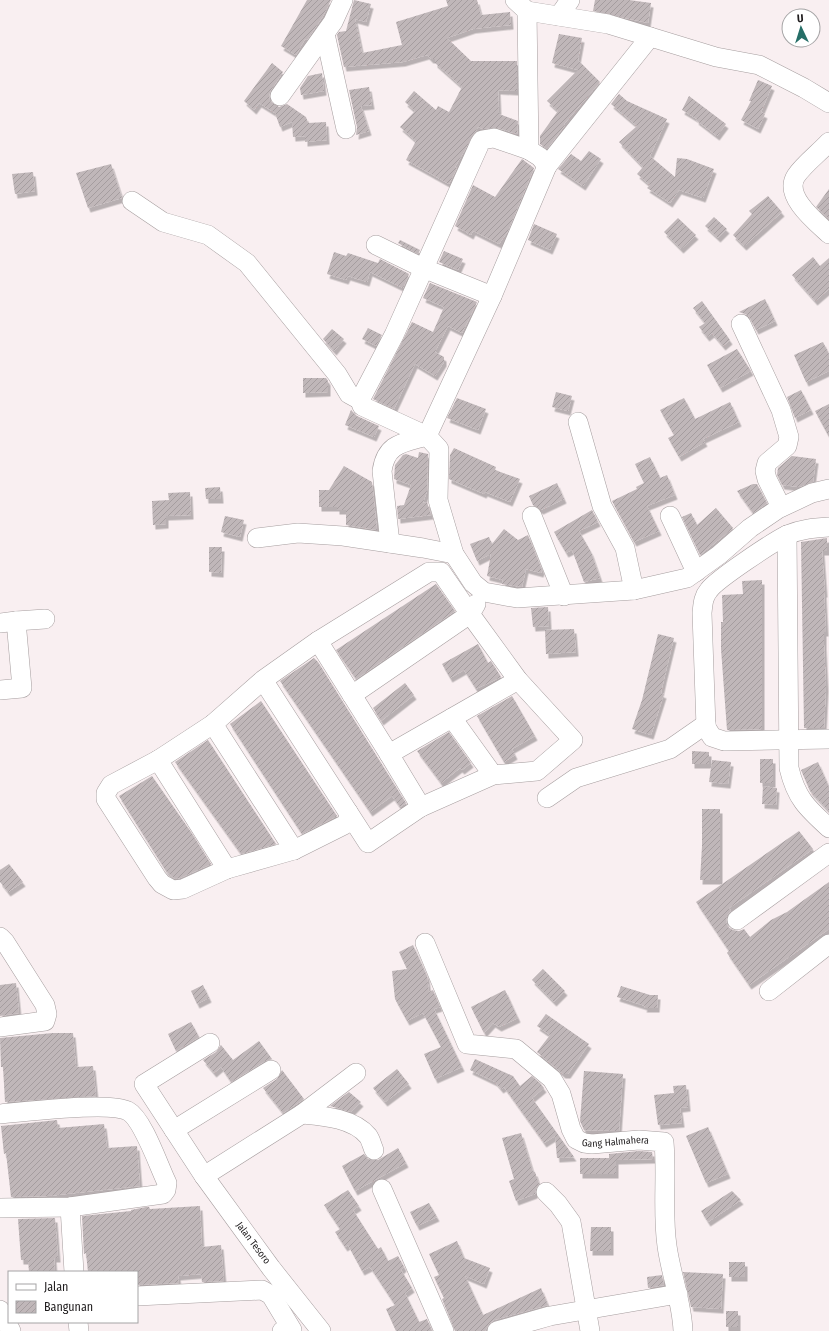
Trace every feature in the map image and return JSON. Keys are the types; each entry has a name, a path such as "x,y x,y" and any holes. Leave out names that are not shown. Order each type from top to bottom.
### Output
{"street":[{"path":"280,96 334,22 343,0"},
{"path":"559,16 570,0"},
{"path":"529,150 521,6 559,16 608,24 716,57 759,65 804,88 829,103"},
{"path":"325,34 346,129"},
{"path":"390,543 382,471 383,463 389,451 393,446 427,436 492,296 547,166 650,37"},
{"path":"360,400 394,335 482,140 494,138 529,150 540,157 547,166"},
{"path":"829,142 796,176 792,187 794,197 829,234"},
{"path":"132,201 163,222 208,235 247,263 337,374 349,394 360,400 362,406 427,436 438,449 438,500 454,554 473,583 484,592 517,598 564,596 634,590 687,578 719,555 750,528 781,507 812,493 829,489"},
{"path":"376,245 423,268 492,296"},
{"path":"741,324 781,410 789,437 787,446 767,463 765,471 767,479 781,507"},
{"path":"578,422 602,506 625,548 634,590"},
{"path":"532,516 564,596"},
{"path":"670,516 696,572"},
{"path":"829,527 807,528 787,535 723,577 709,588 703,599 706,724 712,737 724,741 789,741 829,739"},
{"path":"257,538 298,533 343,536 454,554"},
{"path":"787,535 789,768 797,793 804,805 829,828"},
{"path":"263,680 368,843 421,807 493,775 538,770 573,740 518,680 441,572 429,572 318,641 263,680 213,724 158,760 111,785 106,793 106,799 162,884 173,890 183,889 227,869 294,850 344,826 348,820 348,812"},
{"path":"352,695 470,614 484,592"},
{"path":"0,690 22,688 8,622 45,619"},
{"path":"318,641 421,807"},
{"path":"389,754 518,680"},
{"path":"452,718 493,775"},
{"path":"213,724 294,850"},
{"path":"547,798 576,778 670,749 706,724"},
{"path":"158,760 227,869"},
{"path":"737,920 829,853"},
{"path":"0,937 42,999 47,1014 44,1021 0,1027"},
{"name":"Gang Halmahera","path":"425,943 467,1044 516,1049 552,1078 561,1094 576,1139 584,1143 592,1144 639,1140 664,1142 666,1167 664,1201 667,1246 678,1294 683,1331"},
{"path":"769,991 829,944"},
{"name":"Jalan Tesoro","path":"210,1043 144,1084 204,1176 271,1268 321,1331"},
{"path":"174,1130 271,1070"},
{"path":"204,1176 302,1114 356,1073"},
{"path":"0,1114 108,1106 128,1111 142,1126 167,1183 166,1190 163,1194 70,1207 0,1208"},
{"path":"302,1114 330,1117 355,1126 369,1137 374,1150"},
{"path":"382,1189 444,1331"},
{"path":"546,1192 558,1204 571,1222 588,1310 590,1331"},
{"path":"70,1207 74,1271"},
{"path":"138,1296 262,1290 271,1295 292,1330 282,1331"},
{"path":"497,1331 550,1316 678,1294"},
{"path":"4,1312 8,1323"}],"building":[{"path":"307,0 331,0 323,16 307,40 305,39 296,55 281,46"},
{"path":"354,0 371,4 366,22 355,19 362,53 402,45 396,22 448,6 446,0 477,0 481,15 510,12 511,25 473,29 447,38 471,61 517,61 517,91 498,90 499,114 518,121 517,134 498,128 483,129 478,127 455,167 457,168 449,184 406,160 416,141 400,127 415,111 405,102 414,91 436,110 438,106 449,112 462,87 435,63 435,59 431,59 427,55 403,62 344,67 337,35 339,32 346,31"},
{"path":"595,0 629,0 651,3 648,23 593,11"},
{"path":"559,34 582,38 578,60 600,82 564,124 565,125 547,149 540,144 540,136 558,111 547,101 578,70 552,63"},
{"path":"272,63 283,72 271,90 269,95 270,101 279,107 287,104 306,117 308,123 326,122 327,140 305,142 305,136 293,137 292,122 280,127 275,113 259,103 254,110 244,101"},
{"path":"322,73 324,91 301,95 300,88 308,76"},
{"path":"758,80 772,86 761,112 765,114 758,129 741,120 751,101 749,101"},
{"path":"369,87 372,105 361,106 369,131 356,135 357,127 349,90"},
{"path":"619,94 627,101 667,119 650,156 675,177 677,158 687,159 714,169 703,198 679,190 670,203 647,188 650,185 637,174 643,167 619,142 637,126 611,104"},
{"path":"689,96 726,124 717,136 696,120 697,119 682,110"},
{"path":"589,151 601,159 583,186 558,169 571,154 581,161"},
{"path":"522,159 534,168 508,231 499,244 473,231 471,235 455,226 473,185 495,197"},
{"path":"111,164 122,198 88,208 76,173"},
{"path":"33,172 35,191 15,194 12,174"},
{"path":"829,189 829,219 816,207"},
{"path":"768,196 782,212 744,246 733,235 752,214 749,211"},
{"path":"714,217 727,229 718,238 705,226"},
{"path":"678,218 696,235 681,249 664,232"},
{"path":"534,224 557,234 550,250 528,240"},
{"path":"400,240 420,250 418,254 398,243"},
{"path":"444,251 463,259 458,270 439,262"},
{"path":"334,252 346,256 348,253 378,263 380,259 409,274 403,288 370,272 367,282 348,276 346,280 327,274"},
{"path":"813,257 820,266 829,258 829,289 815,301 792,275"},
{"path":"430,283 477,302 462,333 448,326 435,352 444,357 444,362 435,376 415,364 394,409 373,399 412,322 433,332 444,307 423,298"},
{"path":"765,299 775,321 756,330 748,315 739,312"},
{"path":"702,301 730,340 723,346 712,333 707,337 699,327 705,323 693,308"},
{"path":"368,328 382,335 376,346 362,339"},
{"path":"332,329 344,339 334,351 323,339"},
{"path":"823,342 829,354 829,371 806,382 794,355"},
{"path":"737,349 751,371 720,388 707,365"},
{"path":"303,378 326,378 328,381 328,392 303,393"},
{"path":"801,390 811,410 795,418 787,397"},
{"path":"556,392 572,396 568,411 552,407"},
{"path":"457,398 486,409 478,430 447,418"},
{"path":"684,398 695,419 730,402 739,422 703,439 705,442 679,457 668,438 674,435 660,410"},
{"path":"829,404 829,437 815,411"},
{"path":"351,410 357,416 379,426 374,437 345,425"},
{"path":"454,448 496,467 495,470 520,479 510,502 485,492 484,494 449,479 450,455"},
{"path":"419,452 428,454 427,491 423,503 427,502 431,515 398,519 397,506 404,505 411,485 394,479 395,465 403,455 406,454 418,458"},
{"path":"792,456 816,459 813,482 799,487 782,485 777,475 778,468"},
{"path":"650,457 660,478 667,475 675,495 647,506 659,531 634,542 612,501 637,489 636,487 644,483 635,464"},
{"path":"344,466 372,482 377,530 346,525 346,510 337,510 337,507 319,507 319,490 329,490"},
{"path":"557,483 564,499 541,510 533,505 529,496"},
{"path":"753,484 757,484 767,503 753,513 737,491"},
{"path":"220,487 221,499 206,499 205,488"},
{"path":"190,492 191,515 166,516 166,524 153,525 152,501 169,500 168,493"},
{"path":"716,508 733,528 700,555 682,517 691,513 697,525"},
{"path":"592,510 598,522 579,531 591,552 600,578 584,582 572,550 566,553 554,532"},
{"path":"225,516 244,520 240,537 221,532"},
{"path":"504,529 518,540 528,535 542,570 541,573 526,569 522,587 502,584 503,580 487,576 491,554 477,561 470,544 489,537 492,544"},
{"path":"827,538 827,551 822,551 826,632 824,632 826,687 824,728 804,728 801,542"},
{"path":"209,547 222,547 221,573 209,572"},
{"path":"762,580 762,729 727,730 721,649 721,622 723,622 722,595 743,594 742,581"},
{"path":"436,584 455,611 356,679 336,650"},
{"path":"548,607 549,626 533,627 531,608"},
{"path":"574,629 576,652 546,654 545,630"},
{"path":"658,634 674,638 661,693 664,694 651,735 632,729 642,700"},
{"path":"478,644 488,663 491,661 501,677 476,689 464,670 450,678 442,664"},
{"path":"314,658 318,662 406,803 400,807 392,796 370,812 280,681"},
{"path":"405,683 414,695 381,721 373,708"},
{"path":"512,696 535,736 512,749 515,755 504,762 477,716"},
{"path":"261,701 337,816 302,834 230,724"},
{"path":"449,732 471,763 462,770 460,768 441,783 417,751"},
{"path":"208,740 276,844 241,854 175,762"},
{"path":"692,751 709,752 709,764 692,764"},
{"path":"760,759 773,759 773,783 760,783"},
{"path":"712,760 731,762 728,784 709,782"},
{"path":"818,762 829,787 829,811 810,791 801,770"},
{"path":"152,776 191,832 211,864 175,879 166,871 119,796"},
{"path":"763,786 777,788 776,805 762,804"},
{"path":"702,809 720,809 720,880 700,880"},
{"path":"799,831 813,849 729,908 731,911 727,915 726,922 728,927 733,930 739,931 744,929 750,937 771,920 787,912 829,882 829,929 749,985 727,953 729,951 696,902"},
{"path":"9,864 23,882 8,892 0,882 0,870"},
{"path":"413,945 427,976 429,992 433,990 440,1007 434,1009 462,1067 435,1079 424,1054 441,1047 423,1013 407,1021 395,999 392,971 407,969 399,952"},
{"path":"543,969 565,991 554,1002 532,980"},
{"path":"16,983 19,1013 0,1016 0,985"},
{"path":"203,985 209,998 197,1004 191,991"},
{"path":"621,986 650,995 658,995 657,1008 644,1008 645,1006 617,997"},
{"path":"505,990 518,1018 499,1027 493,1023 484,1033 471,1007"},
{"path":"546,1014 589,1044 568,1074 563,1074 537,1052 550,1035 537,1026"},
{"path":"191,1022 199,1037 176,1051 168,1034"},
{"path":"53,1033 73,1033 76,1067 93,1066 96,1096 5,1102 3,1067 1,1067 0,1038"},
{"path":"259,1041 272,1059 265,1061 231,1082 221,1067 214,1073 203,1060 216,1052 221,1045 233,1060"},
{"path":"475,1059 513,1076 520,1086 532,1076 540,1083 544,1088 532,1098 574,1157 557,1158 555,1136 544,1143 504,1087 501,1089 495,1082 470,1070"},
{"path":"397,1069 409,1084 385,1102 373,1088"},
{"path":"282,1070 304,1099 283,1113 263,1088 277,1079"},
{"path":"584,1071 623,1074 619,1131 584,1130 580,1121"},
{"path":"686,1085 688,1107 680,1108 682,1123 658,1125 654,1095 674,1093 673,1086"},
{"path":"349,1092 361,1102 351,1112 330,1106"},
{"path":"57,1120 58,1128 104,1124 107,1148 137,1146 140,1186 48,1196 11,1197 1,1126"},
{"path":"708,1127 728,1174 706,1183 686,1136"},
{"path":"521,1133 533,1172 535,1172 539,1184 535,1194 516,1201 509,1181 514,1179 502,1138"},
{"path":"398,1148 406,1163 355,1191 342,1166 364,1154 368,1159 378,1160"},
{"path":"639,1151 652,1152 653,1159 616,1160 616,1174 580,1174 580,1158 609,1158 609,1154"},
{"path":"348,1190 359,1206 353,1210 378,1249 381,1247 388,1261 398,1256 404,1267 401,1270 412,1288 405,1293 419,1322 427,1319 432,1331 396,1331 386,1309 395,1305 370,1267 362,1271 348,1245 345,1247 335,1232 340,1229 324,1205"},
{"path":"732,1191 741,1200 708,1222 701,1211"},
{"path":"429,1203 437,1217 417,1226 410,1212"},
{"path":"200,1206 202,1247 221,1245 224,1281 202,1282 201,1274 178,1276 179,1283 138,1285 138,1271 88,1271 86,1253 84,1254 82,1216 131,1211 146,1207 149,1207 150,1209"},
{"path":"55,1218 58,1258 54,1258 55,1271 29,1271 28,1260 21,1260 18,1219"},
{"path":"591,1227 611,1227 611,1251 590,1251"},
{"path":"457,1241 464,1258 490,1268 484,1284 465,1276 483,1315 541,1288 548,1305 494,1320 489,1324 485,1331 455,1331 442,1299 444,1298 434,1277 439,1275 429,1254"},
{"path":"729,1262 745,1262 745,1277 729,1277"},
{"path":"683,1272 723,1274 721,1309 691,1307"},
{"path":"662,1275 664,1285 648,1288 647,1277"},
{"path":"726,1311 738,1311 738,1327 726,1327"}]}
